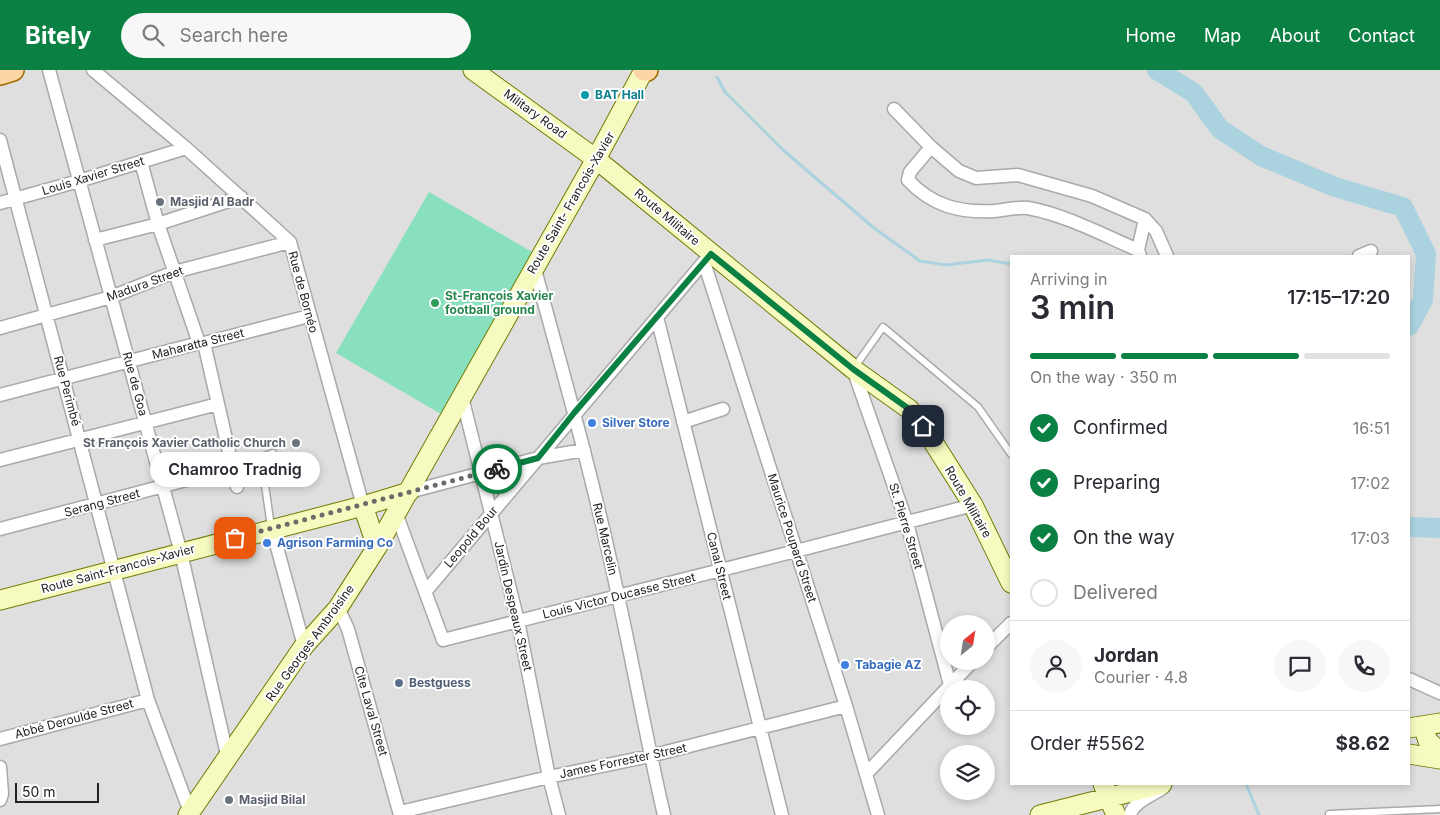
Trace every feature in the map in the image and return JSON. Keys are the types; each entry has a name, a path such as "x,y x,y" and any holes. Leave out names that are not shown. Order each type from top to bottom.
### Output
{"main road":[{"path":"0,74 13,70"},
{"name":"Military Road","path":"473,70 596,159"},
{"name":"Route Saint- Francois-Xavier","path":"409,492 645,70"},
{"name":"Route Militaire","path":"596,159 707,258 909,409 923,426 972,505 1010,581"},
{"name":"Route Saint-Francois-Xavier","path":"0,600 363,506 409,492"},
{"name":"Rue Georges Ambroisine","path":"189,814 304,646 338,608 409,492"},
{"path":"363,506 377,547"},
{"path":"1420,727 1417,746 1428,755"},
{"path":"1040,815 1105,791 1154,785"},
{"path":"1105,791 1116,815"}],"street":[{"name":"Rue de Goa","path":"49,70 181,553 228,758"},
{"name":"Rue de Bornéo","path":"93,70 241,196 290,242 363,506"},
{"path":"894,109 959,171 976,178 1018,175 1092,196 1145,219 1156,230 1167,255"},
{"name":"Rue Perimbé","path":"0,140 148,700 189,814"},
{"path":"931,146 910,172 908,180 918,191 940,204 973,212 1026,208 1058,216 1139,253 1145,219"},
{"name":"Louis Xavier Street","path":"0,203 80,181 186,148"},
{"path":"141,162 158,224 174,272 202,343 237,487"},
{"path":"95,240 158,224 241,196"},
{"name":"Madura Street","path":"0,328 111,297 174,272 290,242"},
{"path":"1361,255 1371,251"},
{"name":"Leopold Bour","path":"426,591 574,413 707,258"},
{"name":"Maurice Poupard Street","path":"707,258 796,551 867,773 878,815"},
{"name":"Rue Marcelin","path":"534,266 584,450 618,596 650,756 664,815"},
{"name":"Maharatta Street","path":"0,395 309,316"},
{"name":"Canal Street","path":"657,317 782,815"},
{"name":"St. Pierre Street","path":"853,369 907,522 949,680"},
{"name":"Jardin Despeaux Street","path":"462,397 518,621 549,777 559,815"},
{"path":"0,460 218,404"},
{"path":"683,422 723,409"},
{"path":"409,492 538,458 584,450"},
{"name":"Serang Street","path":"0,529 232,468"},
{"name":"Louis Victor Ducasse Street","path":"426,591 443,640 972,505"},
{"path":"396,513 426,591"},
{"path":"272,529 304,646"},
{"name":"Cite Laval Street","path":"338,608 348,629 400,813"},
{"path":"995,639 1010,624"},
{"path":"954,680 964,670"},
{"path":"1410,679 1440,693"},
{"path":"867,773 940,695"},
{"name":"Abbé Deroulde Street","path":"0,739 148,700"},
{"name":"James Forrester Street","path":"400,813 549,777 650,756 846,706"},
{"path":"0,767 2,794 0,800"},
{"path":"1130,815 1130,812 1137,804 1167,785"}],"lane":[{"path":"853,369 883,327 978,407 1010,453"},
{"path":"272,529 261,457 273,453"},
{"path":"1329,814 1440,809"}],"shaded area":[{"path":"0,70 1440,70 1440,815 0,815"}],"green space":[{"name":"St-François Xavier football ground","path":"429,192 534,253 441,414 336,353"}],"waterway":[{"path":"1157,70 1194,93 1220,129 1261,156 1335,187 1403,207 1426,254 1423,300 1410,324"},
{"path":"717,77 725,92 783,150 874,228 920,261 946,265 988,260 1010,264"},
{"path":"1410,527 1440,528"},
{"path":"1246,785 1259,815"}],"way so far":[{"path":"235,538 363,506 497,469"}],"place":[{"name":"BAT Hall","path":"585,95"},
{"name":"Masjid Al Badr","path":"160,202"},
{"name":"St-François Xavier football ground","path":"435,303"},
{"name":"Silver Store","path":"592,423"},
{"name":"St François Xavier Catholic Church","path":"296,443"},
{"name":"Chamroo Tradnig","path":"235,538"},
{"name":"Agrison Farming Co","path":"267,543"},
{"name":"Tabagie AZ","path":"845,665"},
{"name":"Bestguess","path":"399,683"},
{"name":"Masjid Bilal","path":"229,800"}],"route":[{"path":"497,469 538,458 574,413 711,254 853,369 909,409 923,426"}]}
